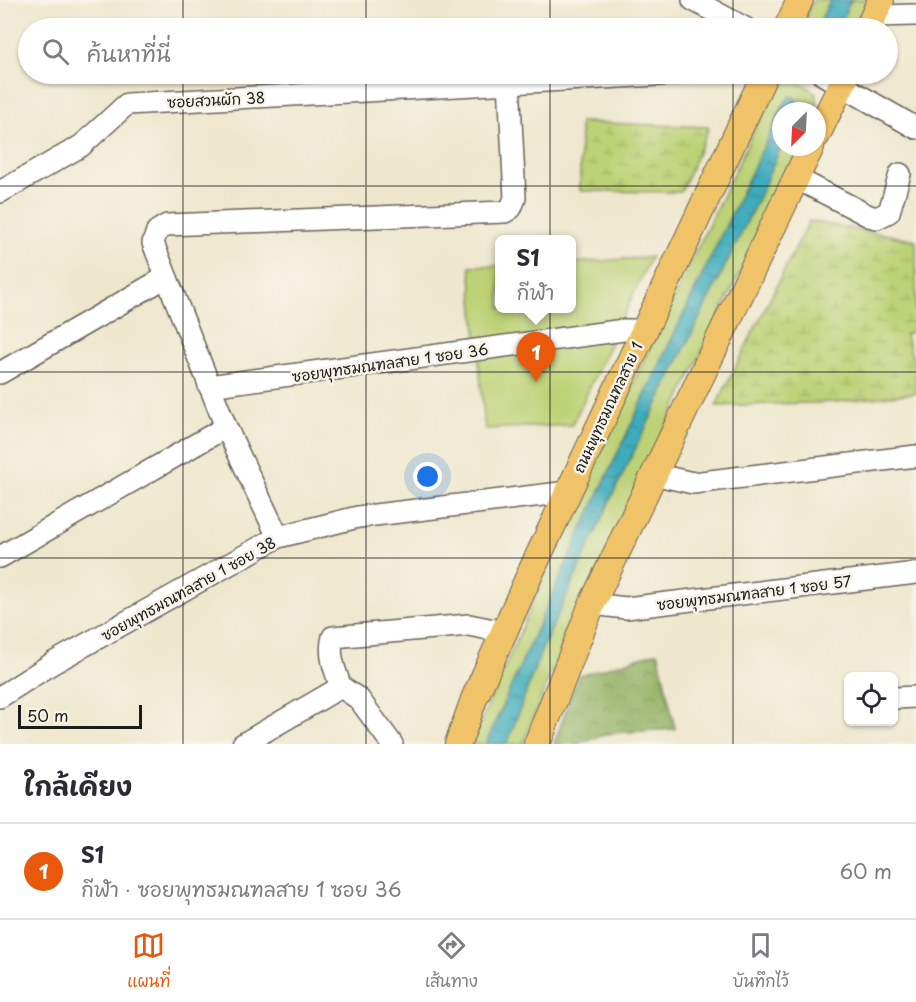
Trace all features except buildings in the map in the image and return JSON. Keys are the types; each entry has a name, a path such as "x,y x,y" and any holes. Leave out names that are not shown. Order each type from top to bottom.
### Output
{"main road":[{"path":"792,18 800,0"},
{"name":"ถนนพุทธมณฑลสาย 1","path":"458,744 474,699 568,492 760,84"},
{"path":"826,106 833,84"},
{"path":"537,744 592,604 807,156"}],"street":[{"path":"693,0 726,18"},
{"path":"874,15 916,15"},
{"name":"ซอยสวนผัก 38","path":"0,192 81,146 127,104 474,84"},
{"path":"278,537 209,386 153,243 157,231 166,225 505,212 511,208 515,198 509,84"},
{"path":"845,84 916,128"},
{"path":"796,178 868,216 877,218 889,212 900,174"},
{"path":"0,374 166,277"},
{"name":"ซอยพุทธมณฑลสาย 1 ซอย 36","path":"209,386 624,330 643,330"},
{"path":"0,557 226,427"},
{"path":"653,474 693,483 916,456"},
{"name":"ซอยพุทธมณฑลสาย 1 ซอย 38","path":"0,697 53,663 278,537 358,517 568,492"},
{"name":"ซอยพุทธมณฑลสาย 1 ซอย 57","path":"592,604 626,608 916,573"},
{"path":"392,744 359,699 341,687 332,662 330,647 333,637 469,626 504,632"},
{"path":"243,744 341,687"},
{"path":"898,698 916,697"}],"green space":[{"path":"813,0 830,0 822,18 806,17"},
{"path":"851,0 871,0 863,18 843,18"},
{"path":"780,84 800,84 807,87 815,94 818,102 788,102 786,100 785,102 772,102 772,129 595,501 486,744 471,744 592,468 774,89"},
{"path":"580,122 709,127 681,192 580,191"},
{"path":"777,156 796,156 565,638 523,744 507,744 540,654 615,490"},
{"path":"809,221 916,240 916,331 905,334 916,368 916,393 837,402 716,406"},
{"path":"651,257 572,425 485,429 470,266 495,266 495,313 576,313 576,263"},
{"path":"658,652 675,729 611,733 576,744 554,744 578,676"}],"water":[{"path":"830,0 851,0 843,18 822,18"},
{"path":"791,96 796,99 796,102 785,102"},
{"path":"772,129 772,156 777,156 615,490 540,654 507,744 486,744 558,582"}],"place":[{"name":"S1","path":"536,382"}]}
